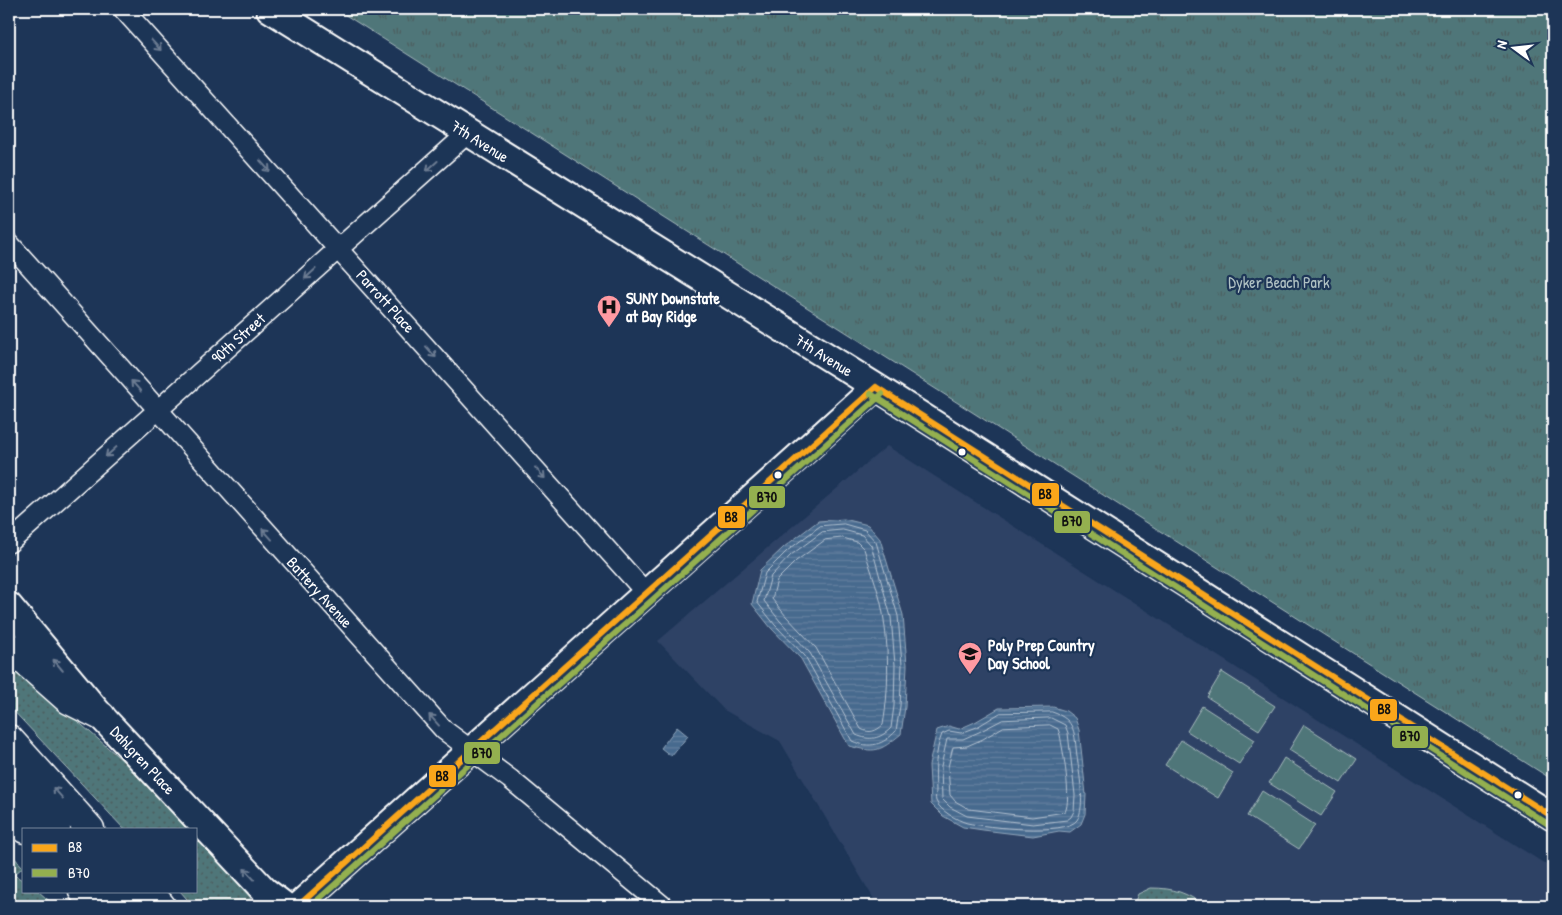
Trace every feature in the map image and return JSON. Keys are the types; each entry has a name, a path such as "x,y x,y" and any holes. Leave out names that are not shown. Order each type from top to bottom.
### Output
{"highway":[{"path":"9,647 69,700 101,716"},
{"path":"9,739 89,828"},
{"path":"9,780 55,828"},
{"path":"9,811 25,828"},
{"path":"84,892 97,906"},
{"path":"115,892 128,906"},
{"path":"149,892 161,906"}],"main road":[{"name":"7th Avenue","path":"270,9 876,388 1553,817"},
{"path":"298,906 876,388"},
{"name":"Dahlgren Place","path":"9,606 101,716 264,890 285,906"}],"street":[{"name":"Parrott Place","path":"123,9 339,248 646,594"},
{"name":"90th Street","path":"9,543 468,133"},
{"name":"Battery Avenue","path":"9,243 444,730 510,778 663,906"}],"shaded area":[{"name":"Poly Prep Country Day School","path":"887,446 1553,869 1553,906 878,906 780,741 724,710 658,641"}],"green space":[{"name":"Dyker Beach Park","path":"336,9 1553,9 1553,780"},
{"path":"9,661 123,761 188,828 123,828 9,706"},
{"path":"1222,672 1275,706 1259,730 1207,697"},
{"path":"1202,706 1255,740 1239,764 1187,731"},
{"path":"1304,725 1357,759 1341,783 1289,750"},
{"path":"1181,740 1233,773 1218,798 1165,765"},
{"path":"1284,758 1337,792 1321,816 1269,783"},
{"path":"1262,791 1315,825 1299,849 1247,816"},
{"path":"198,839 251,898 242,906 193,906 181,892 198,892"},
{"path":"9,852 22,866 14,875 22,880 22,892 39,892 55,906 9,906"},
{"path":"1151,888 1180,892 1206,906 1133,906 1138,894"}],"water":[{"path":"844,519 868,525 880,539 903,615 907,665 905,707 901,734 882,748 872,750 849,746 801,659 771,628 752,604 760,570 784,547 818,521"},
{"path":"1053,707 1066,711 1075,718 1079,730 1086,795 1085,814 1081,824 1070,832 1059,831 1033,836 983,830 963,827 943,816 931,804 929,765 937,730 949,726 959,729 999,708"},
{"path":"677,727 688,736 671,756 661,748"}],"transit line":[{"name":"B8","path":"876,387 1553,817"},
{"name":"B8","path":"298,906 876,387"},
{"name":"B70","path":"871,394 1548,824"},
{"name":"B70","path":"311,906 882,394"}],"place":[{"name":"SUNY Downstate at Bay Ridge","path":"609,328"},
{"name":"Poly Prep Country Day School","path":"970,675"}]}
